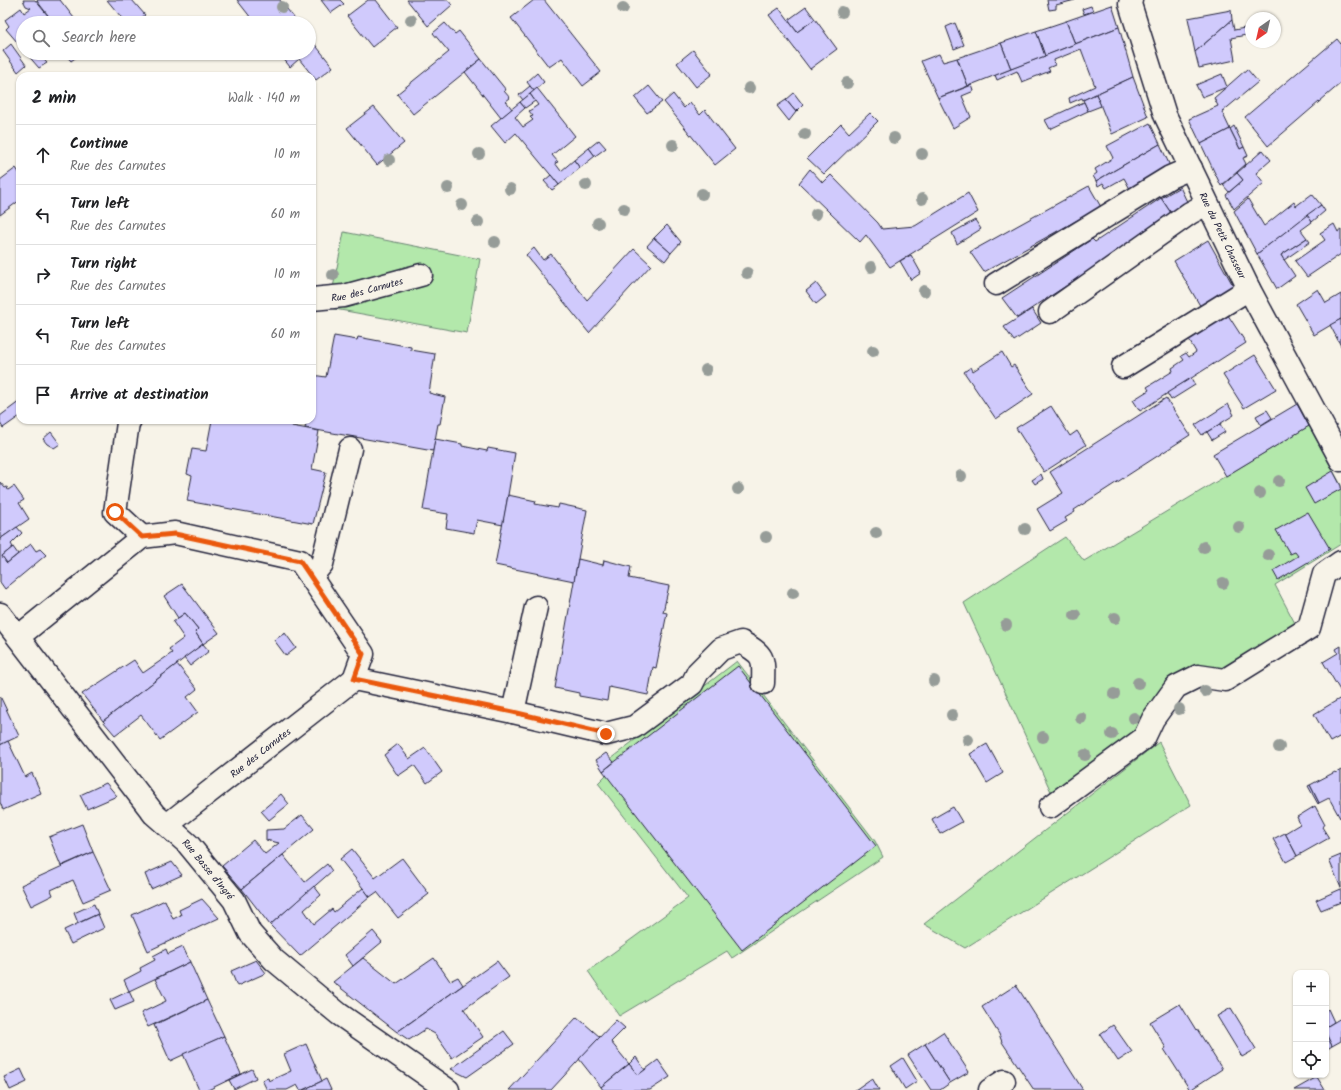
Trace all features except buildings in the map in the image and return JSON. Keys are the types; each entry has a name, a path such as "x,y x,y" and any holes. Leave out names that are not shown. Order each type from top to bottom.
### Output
{"street":[{"name":"Rue du Petit Chasseur","path":"1131,0 1130,4 1165,115 1249,289 1341,460"},
{"path":"996,284 1170,178 1191,168"},
{"path":"1050,312 1190,213 1207,204"},
{"name":"Rue des Carnutes","path":"316,299 344,296 421,275"},
{"path":"1123,367 1249,289"},
{"path":"128,424 115,512 142,537"},
{"path":"311,577 322,564 350,449"},
{"path":"18,637 142,537 175,534 300,561 363,654 354,679 513,712 606,734 634,727 692,684 698,672 721,649 740,642 757,651 763,663 763,683"},
{"path":"1050,807 1144,738 1153,719 1176,687 1198,676 1225,680 1310,628 1324,574 1341,562"},
{"path":"513,712 536,607"},
{"name":"Rue Basse d'Ingré","path":"0,614 154,814 188,844 234,900 250,933 274,960 339,1014 448,1090"},
{"name":"Rue des Carnutes","path":"167,825 354,679"}],"green space":[{"path":"344,232 480,259 467,333 329,308"},
{"path":"1309,426 1341,485 1341,544 1275,585 1298,629 1220,675 1197,670 1139,732 1053,796 964,603 1065,537 1084,561"},
{"path":"737,661 875,841 883,857 732,958 727,951 619,1016 588,971 688,898 598,783 607,774 601,766"},
{"path":"1159,742 1191,805 965,948 924,924"}],"route":[{"path":"115,512 142,537 175,534 300,561 363,654 354,679 513,712 606,734"}]}
